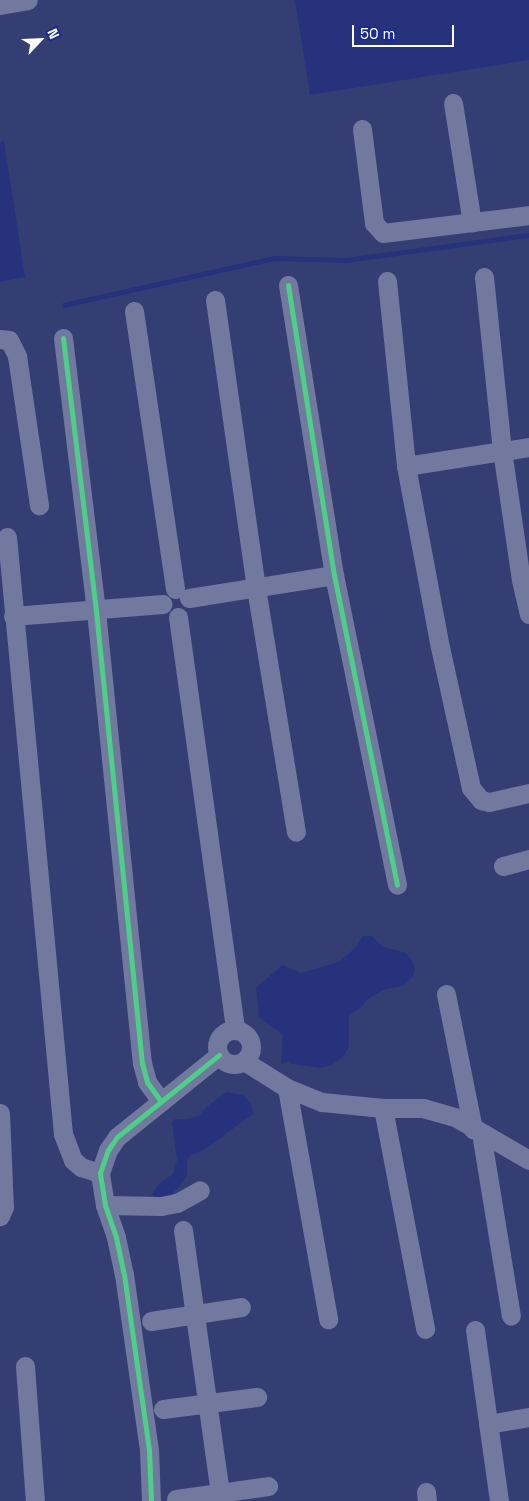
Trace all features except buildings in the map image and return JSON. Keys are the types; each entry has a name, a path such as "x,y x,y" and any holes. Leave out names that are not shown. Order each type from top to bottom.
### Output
{"street":[{"path":"0,5 28,0"},
{"path":"453,103 472,223"},
{"path":"362,129 374,223 377,229 384,233 529,215"},
{"path":"484,277 502,450 529,614"},
{"path":"387,281 406,466 440,647 470,788 481,800 489,802 529,793"},
{"path":"288,284 334,575 397,885"},
{"path":"216,300 256,588 296,832"},
{"path":"134,311 182,594 190,606 185,614 178,617 171,616 165,611 162,604 168,592 182,594 256,588 334,575"},
{"path":"63,338 96,611 142,1063 147,1082 161,1101"},
{"path":"0,339 9,340 17,356 39,505"},
{"path":"406,466 529,447"},
{"path":"7,537 63,1134 73,1160 82,1167 100,1173"},
{"path":"13,616 96,611 162,604"},
{"path":"178,617 235,1030"},
{"path":"503,866 529,859"},
{"path":"446,994 477,1131 511,1316"},
{"path":"235,1030 246,1035 251,1045 248,1057 244,1061 233,1064 222,1060 219,1055 217,1044 219,1038 229,1031 235,1030"},
{"path":"151,1501 150,1450 126,1285 116,1237 105,1205 100,1173 108,1150 117,1138 219,1055"},
{"path":"244,1061 287,1088 322,1102 383,1108 423,1108 457,1118 529,1160"},
{"path":"287,1088 328,1319"},
{"path":"383,1108 425,1329"},
{"path":"0,1113 4,1207 0,1216"},
{"path":"105,1205 169,1205 177,1203 200,1190"},
{"path":"183,1230 221,1497"},
{"path":"151,1321 241,1307"},
{"path":"475,1330 499,1501"},
{"path":"25,1366 36,1501"},
{"path":"163,1409 257,1397"},
{"path":"488,1424 529,1417"},
{"path":"176,1499 221,1497 268,1486"}],"shaded area":[{"path":"295,0 529,0 529,60 310,95"},
{"path":"4,141 25,277 0,282 0,142"},
{"path":"363,936 371,936 384,947 406,953 412,960 415,969 413,976 403,986 383,990 368,999 361,1007 349,1015 349,1046 343,1057 332,1065 320,1068 292,1064 289,1061 281,1064 283,1035 259,1017 256,988 282,965 301,973 339,962 356,947"},
{"path":"227,1092 243,1095 251,1104 253,1114 204,1150 191,1155 187,1159 187,1176 181,1185 168,1198 157,1201 152,1194 160,1183 173,1174 177,1160 172,1122 175,1119 189,1119 198,1116"}],"waterway":[{"path":"64,305 274,258 346,260 529,235"}],"cycle path":[{"path":"288,285 334,575 397,885"},
{"path":"63,338 96,611 142,1063 147,1082 161,1101"},
{"path":"151,1501 149,1450 124,1275 116,1237 105,1205 100,1173 108,1150 117,1137 219,1055"}]}
